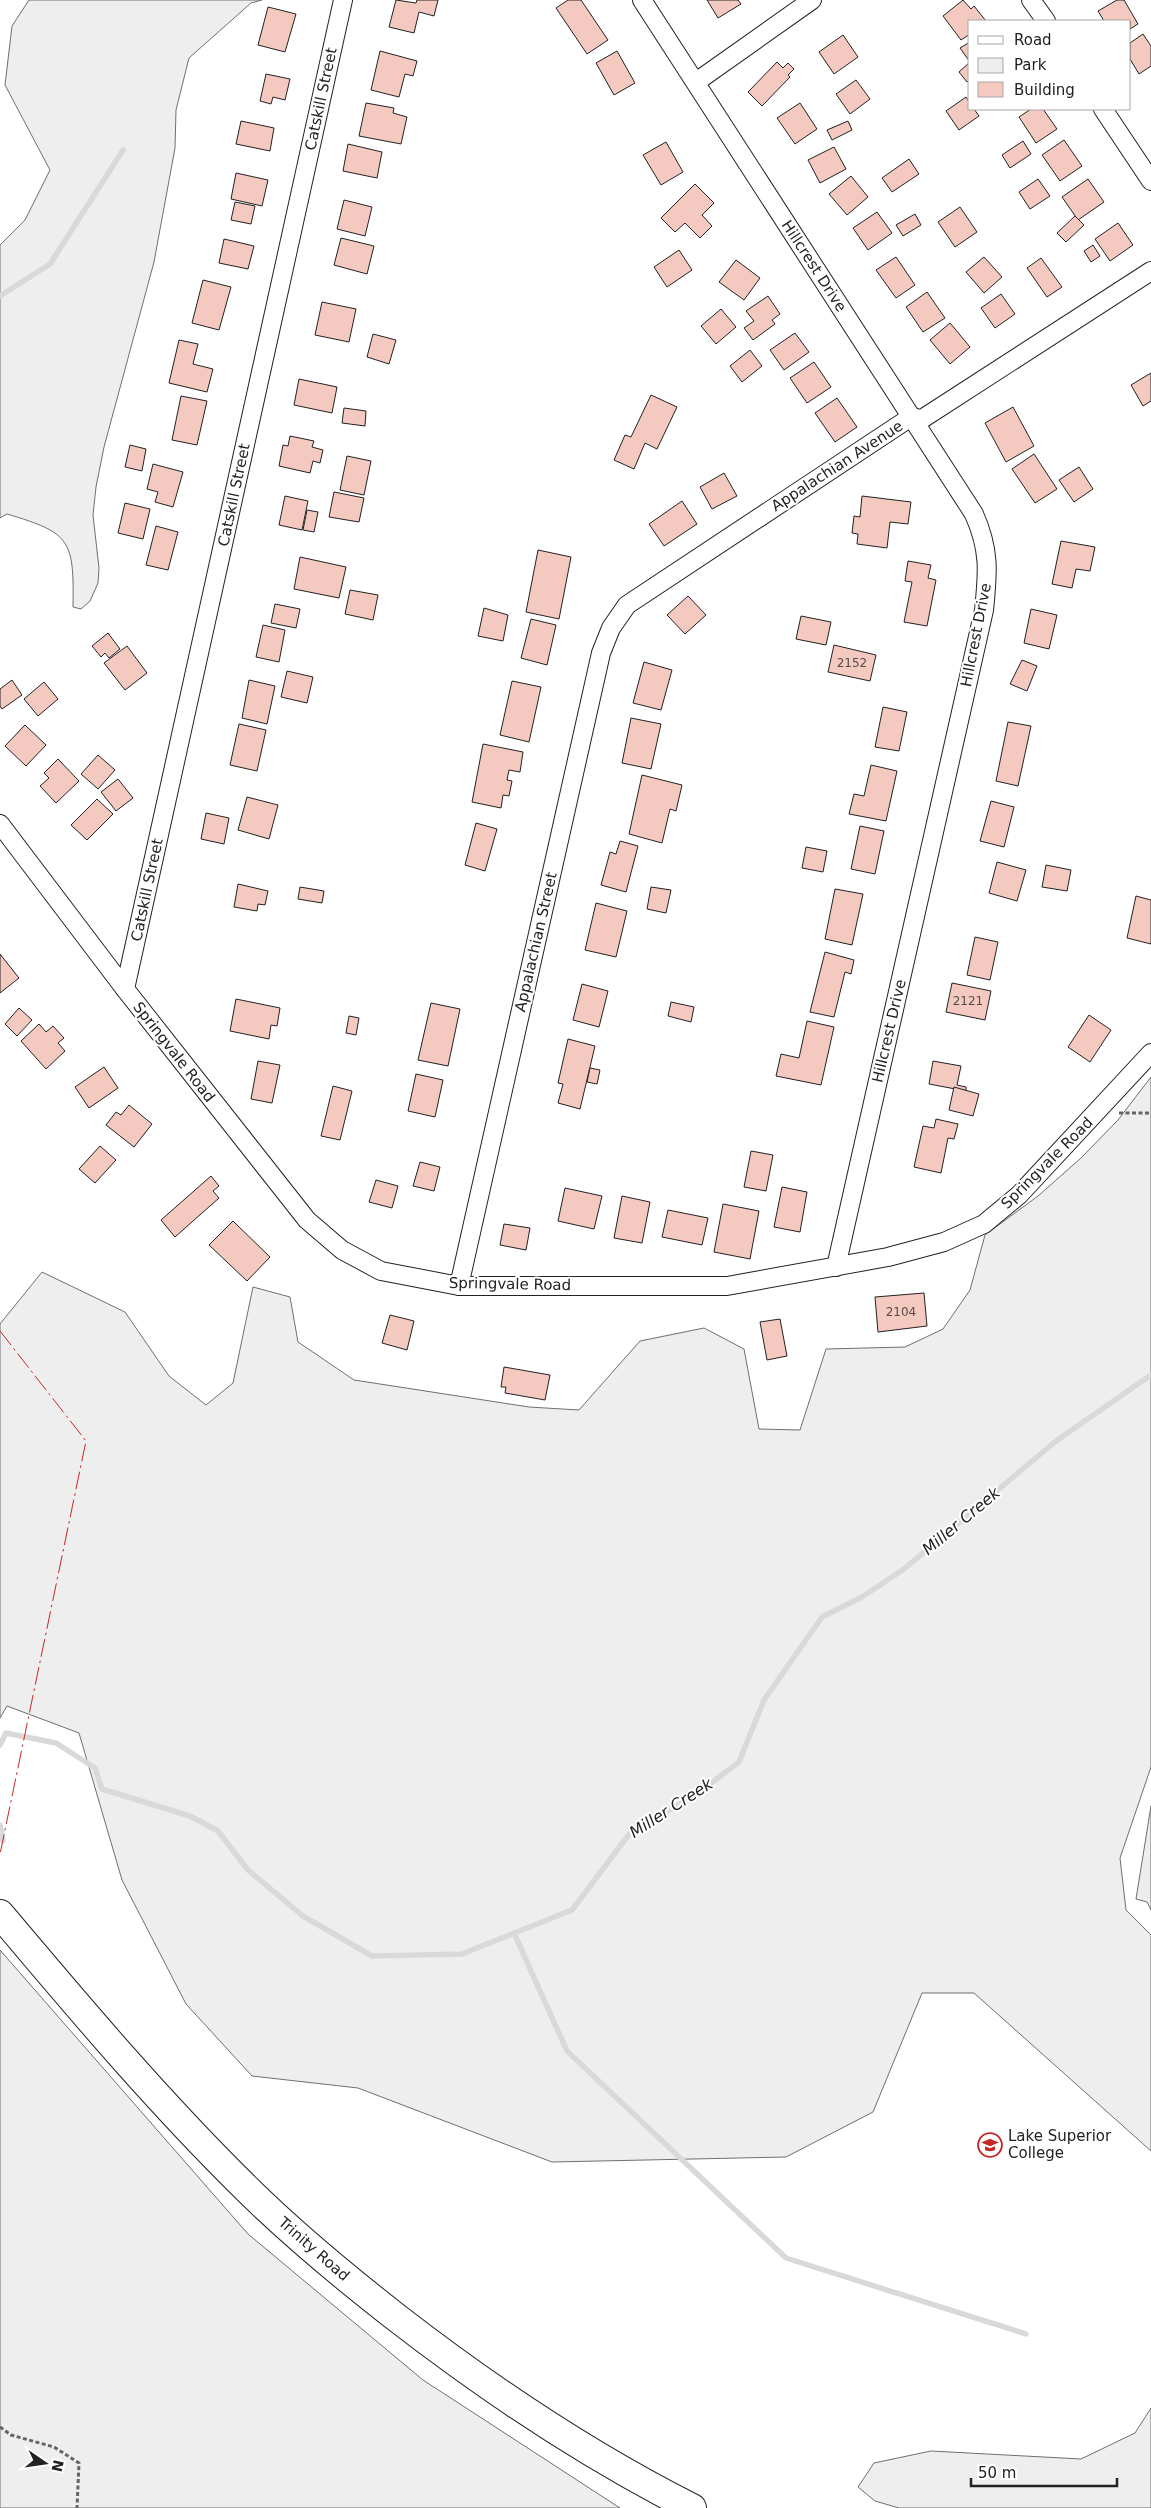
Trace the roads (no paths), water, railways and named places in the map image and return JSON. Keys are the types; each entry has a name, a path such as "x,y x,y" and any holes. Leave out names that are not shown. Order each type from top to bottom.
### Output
{"highway":[{"name":"Trinity Road","path":"0,1914 175,2116 251,2193 310,2247 456,2363 515,2405 587,2450 692,2508"}],"street":[{"name":"Catskill Street","path":"125,989 343,0"},
{"name":"Hillcrest Drive","path":"642,0 974,514 984,538 988,574 984,610 836,1267"},
{"path":"696,82 812,0"},
{"path":"1032,0 1045,20"},
{"path":"1104,110 1151,181"},
{"name":"Appalachian Avenue","path":"627,605 911,417 922,420 1151,271"},
{"name":"Appalachian Street","path":"459,1286 601,653 611,628 627,605"},
{"name":"Springvale Road","path":"0,824 125,989 307,1220 342,1250 381,1271 459,1286 726,1286 888,1257 944,1242 984,1224 1019,1196 1151,1053"}],"waterway":[{"path":"0,296 50,264 123,150"},
{"name":"Miller Creek","path":"0,1745 6,1733 56,1743 95,1768 102,1789 190,1816 218,1831 248,1870 303,1916 372,1956 462,1954 572,1910 630,1833 698,1793 739,1762 764,1700 822,1617 862,1597 904,1569 1056,1441 1151,1375"},
{"name":"Miller Creek","path":"0,1825 3,1841"},
{"path":"514,1933 567,2051 786,2258 1026,2334"}],"place":[{"name":"Lake Superior College","path":"990,2145"}]}
